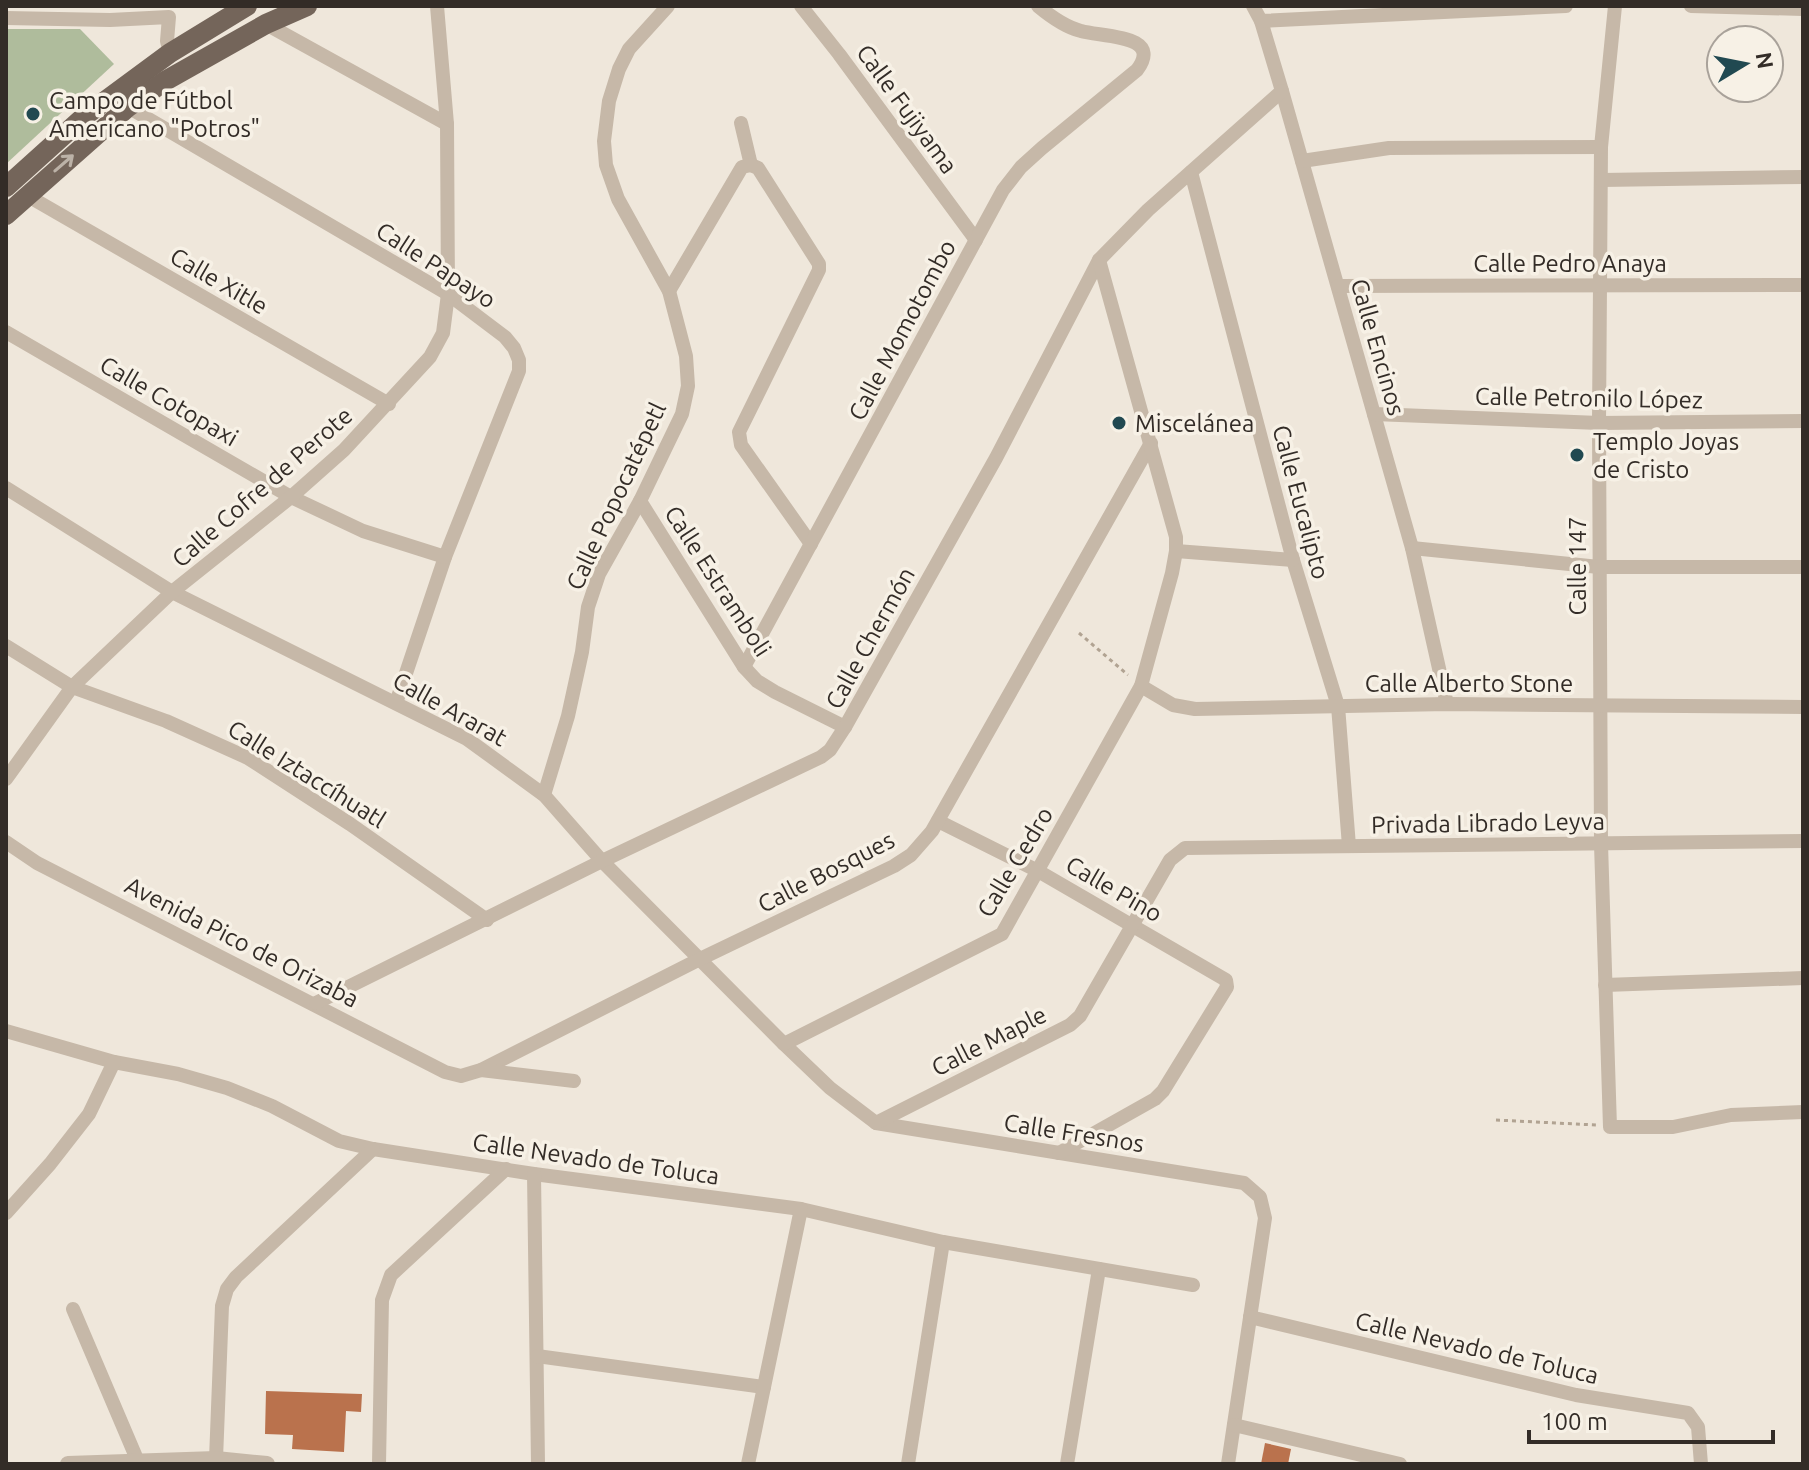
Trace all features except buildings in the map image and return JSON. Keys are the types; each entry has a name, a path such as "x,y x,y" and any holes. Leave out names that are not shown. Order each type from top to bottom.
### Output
{"main road":[{"path":"6,187 86,115 170,53 247,6"},
{"path":"6,215 128,107 165,81 266,24 307,6"}],"street":[{"name":"Calle Popocatépetl","path":"544,795 568,716 588,607 599,574 640,501 682,414 688,386 686,356 669,291 618,199 606,165 604,141 609,101 619,69 629,49 668,6"},
{"name":"Calle Fujiyama","path":"801,6 976,240"},
{"name":"Calle Momotombo","path":"744,667 1003,190 1021,167 1137,70 1144,60 1138,43 1079,31 1049,16 1038,6"},
{"name":"Calle Encinos","path":"1253,6 1261,21 1282,91 1412,548 1447,704"},
{"path":"1261,21 1566,6"},
{"name":"Calle 147","path":"1610,1127 1601,844 1599,423 1601,147 1615,6"},
{"path":"1691,6 1803,9"},
{"name":"Calle Cofre de Perote","path":"6,779 72,687 172,592 291,497 344,450 430,357 443,333 448,294 447,124 439,7"},
{"path":"6,18 110,20 170,12 167,41 170,53"},
{"path":"266,24 447,124"},
{"name":"Calle Chermón","path":"316,1003 830,750 996,458 1099,260 1119,237 1282,91"},
{"name":"Calle Papayo","path":"128,107 448,294 505,337 514,348 519,371 445,557 396,703"},
{"path":"741,123 751,165"},
{"path":"1302,161 1389,148 1601,147"},
{"path":"669,291 742,167 751,165 758,168 819,264 819,270 739,432 741,445 811,544"},
{"name":"Calle Eucalipto","path":"1191,172 1293,560 1338,706 1349,846"},
{"path":"1602,180 1803,177"},
{"name":"Calle Xitle","path":"28,196 389,404"},
{"path":"1099,260 1176,537 1176,551 1293,560"},
{"name":"Calle Pedro Anaya","path":"1338,286 1803,285"},
{"name":"Calle Cotopaxi","path":"6,332 291,497 363,531 445,557"},
{"name":"Calle Petronilo López","path":"1374,414 1599,423 1803,421"},
{"name":"Calle Bosques","path":"461,1076 481,1070 700,959 894,866 923,844 1151,443"},
{"name":"Calle Ararat","path":"6,488 172,592 467,739 544,795 602,861 784,1044 830,1088 876,1123"},
{"name":"Calle Estramboli","path":"640,501 744,667 757,681 775,692 845,727"},
{"path":"1412,548 1599,567 1803,567"},
{"name":"Calle Cedro","path":"784,1044 1002,934 1141,686 1176,551"},
{"name":"Calle Iztaccíhuatl","path":"6,646 72,687 166,721 248,758 419,870 487,920"},
{"name":"Calle Alberto Stone","path":"1141,686 1173,705 1195,709 1447,704 1803,707"},
{"name":"Calle Pino","path":"938,821 1038,871 1224,976 1227,987 1163,1091 1155,1099 1059,1153"},
{"name":"Privada Librado Leyva","path":"1176,853 1185,848 1803,841"},
{"name":"Avenida Pico de Orizaba","path":"6,842 37,863 316,1003 445,1072 461,1076"},
{"name":"Calle Maple","path":"876,1123 1070,1025 1080,1016 1176,853"},
{"path":"1605,985 1803,978"},
{"name":"Calle Nevado de Toluca","path":"6,1031 114,1062 178,1074 227,1088 272,1106 339,1141 373,1149 534,1174 801,1209 943,1242 1193,1285"},
{"path":"6,1213 89,1114 114,1062"},
{"path":"481,1070 574,1081"},
{"path":"1610,1127 1673,1127 1731,1115 1803,1112"},
{"name":"Calle Fresnos","path":"876,1123 1244,1183 1260,1197 1265,1218 1250,1317"},
{"path":"216,1459 222,1306 227,1289 236,1277 373,1149"},
{"path":"379,1464 382,1300 386,1286 391,1275 506,1169"},
{"path":"534,1174 538,1464"},
{"path":"748,1464 801,1209"},
{"path":"908,1464 943,1242"},
{"path":"1067,1464 1099,1269"},
{"path":"73,1309 139,1463"},
{"path":"1228,1464 1250,1317"},
{"name":"Calle Nevado de Toluca","path":"1250,1317 1576,1395 1688,1413 1698,1427 1701,1464"},
{"path":"537,1356 764,1387"},
{"path":"1234,1425 1400,1464"},
{"path":"68,1464 216,1459 267,1464"}],"path":[{"path":"1079,633 1141,686"},
{"path":"1496,1120 1569,1122 1610,1127"}],"green space":[{"name":"Campo de Fútbol Americano \"Potros\"","path":"6,29 80,29 114,64 6,164"}],"place":[{"name":"Campo de Fútbol Americano \"Potros\"","path":"33,114"},
{"name":"Miscelánea","path":"1119,423"},
{"name":"Templo Joyas de Cristo","path":"1577,455"}]}
